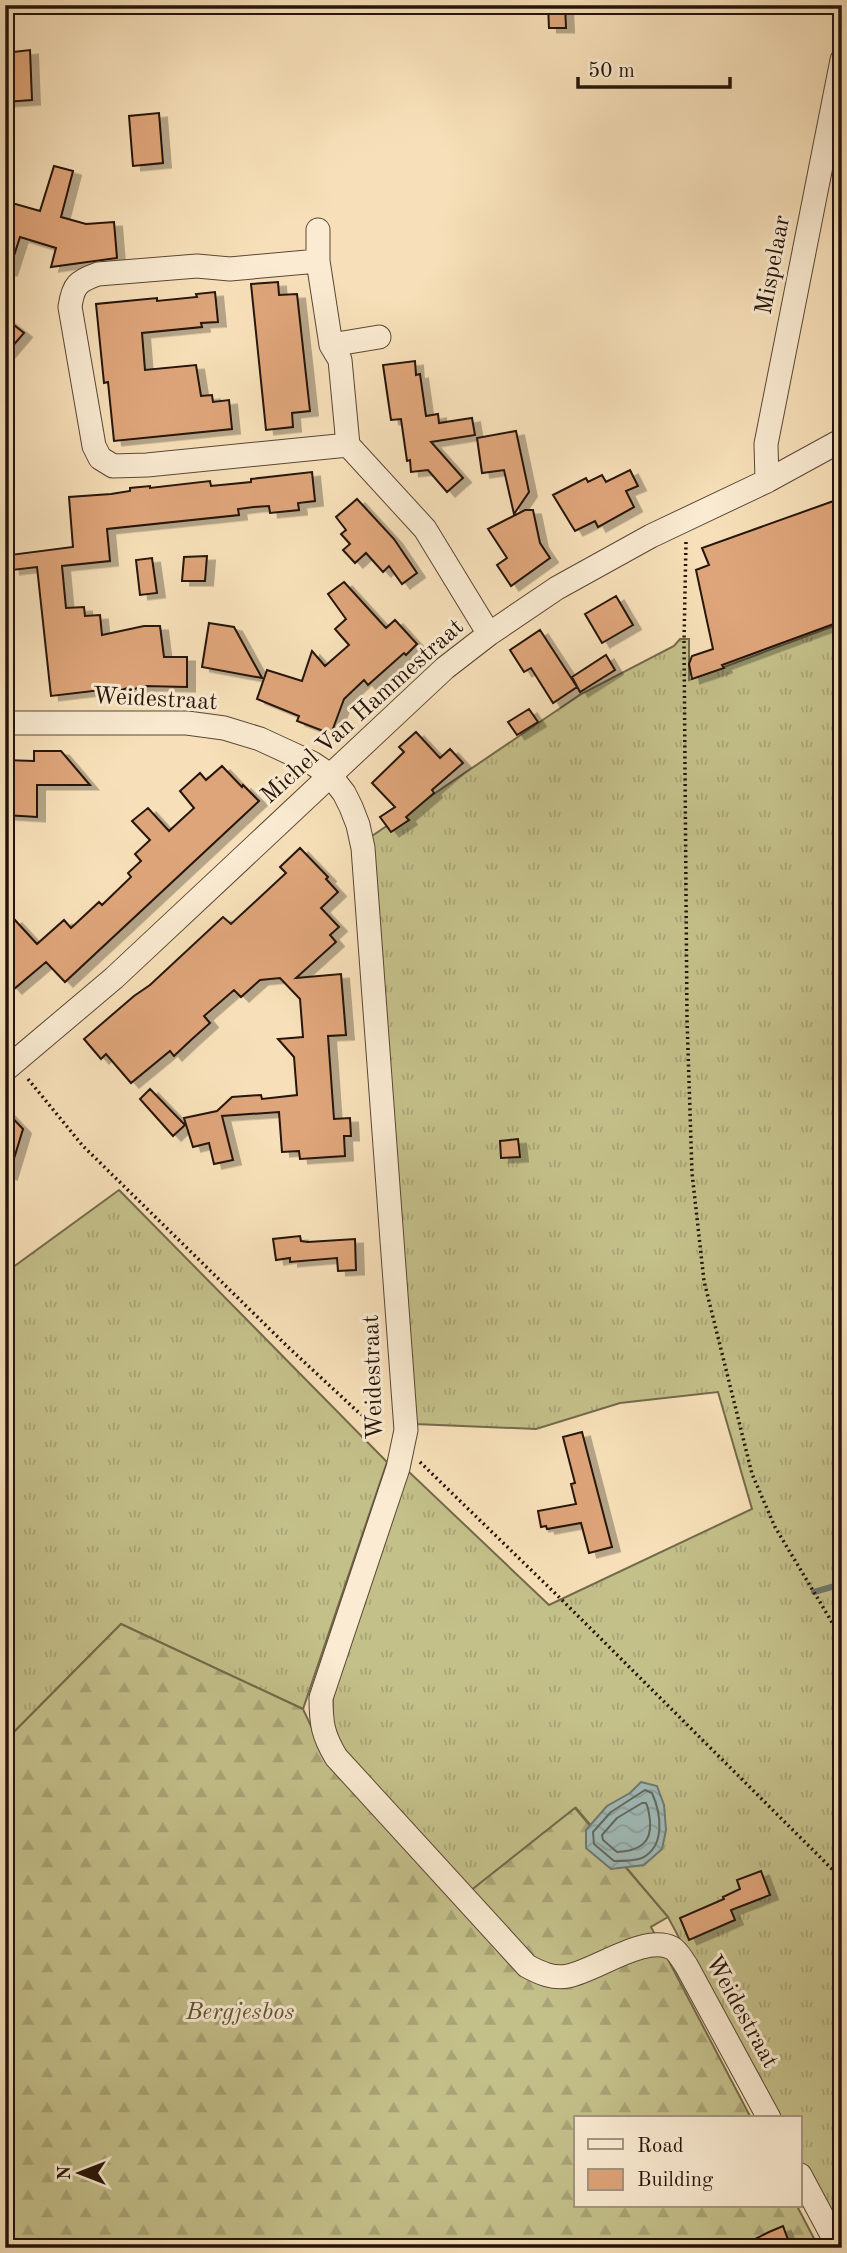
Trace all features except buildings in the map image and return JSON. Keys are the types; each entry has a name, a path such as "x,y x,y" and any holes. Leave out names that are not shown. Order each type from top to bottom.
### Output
{"street":[{"name":"Mispelaar","path":"766,481 766,444 842,61"},
{"path":"318,230 318,261 331,345 340,360 348,444 425,529 489,634"},
{"path":"318,261 230,269 197,266 98,274 83,279 72,290 70,306 94,446 100,458 113,466 147,465 348,444"},
{"path":"331,345 379,337"},
{"name":"Michel Van Hammestraat","path":"9,1068 114,978 446,668 489,634 557,588 651,536 766,481 842,440"},
{"name":"Weidestraat","path":"5,723 187,723 224,728 283,749 312,763 330,775 344,793 363,848 406,1430 404,1448 321,1698 321,1722 326,1740 336,1757 527,1966 547,1976 568,1976 641,1948 658,1944 675,1949 768,2116"},
{"path":"802,2179 839,2248"}],"path":[{"path":"687,519 684,642 687,1019 692,1173 704,1281 752,1474 775,1527 842,1639"},
{"path":"9,1068 29,1079 83,1146 337,1393 424,1465 842,1879"}],"green space":[{"path":"842,623 842,2243 802,2168 802,2116 774,2116 668,1917 576,1808 469,1892 337,1742 332,1720 333,1697 407,1470 549,1605 752,1509 718,1392 620,1403 536,1429 415,1424 369,838 581,694 674,646 680,639 689,639 689,680"},
{"path":"119,1190 387,1462 303,1709 121,1624 5,1741 5,1273"},
{"name":"Bergjesbos","path":"121,1624 303,1709 328,1762 469,1892 575,1808 668,1917 651,1927 750,2116 574,2116 574,2208 798,2208 819,2248 5,2248 5,1741"}],"water":[{"path":"641,1782 657,1786 664,1805 666,1830 662,1849 644,1865 611,1869 586,1848 586,1830 607,1806 630,1793"}],"waterway":[{"path":"814,1592 842,1584"}]}
